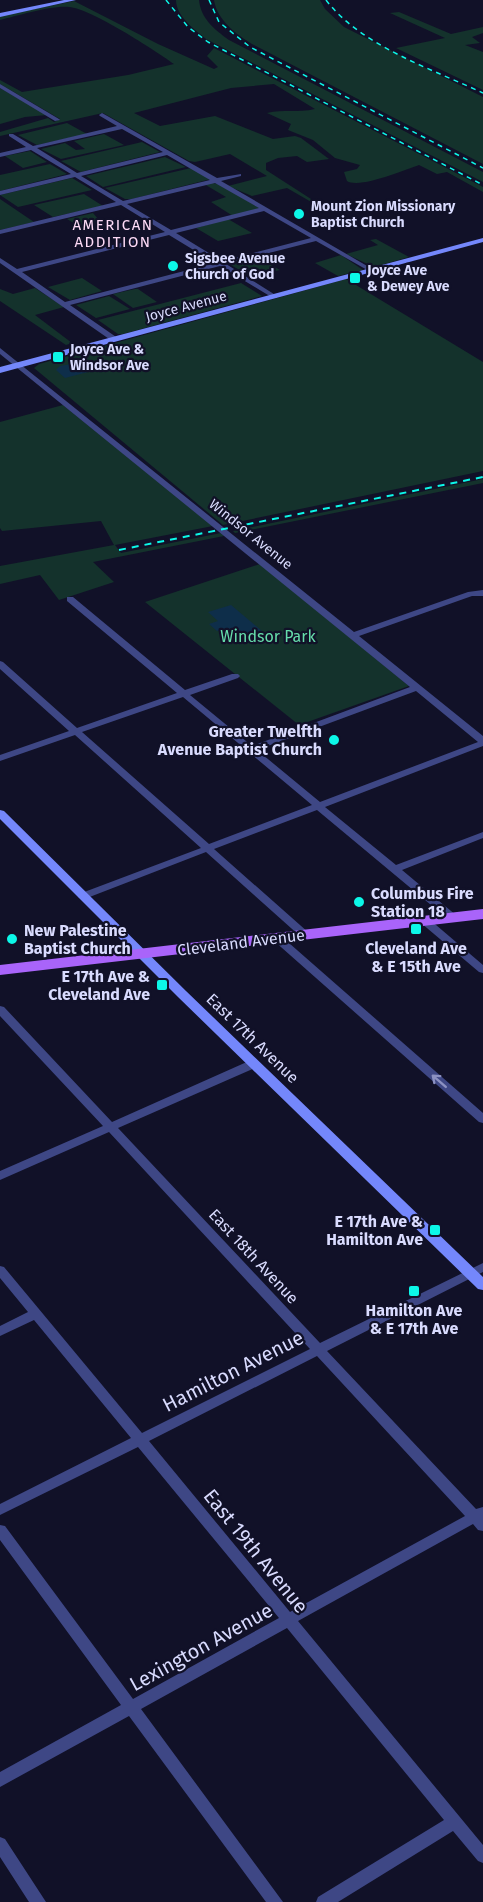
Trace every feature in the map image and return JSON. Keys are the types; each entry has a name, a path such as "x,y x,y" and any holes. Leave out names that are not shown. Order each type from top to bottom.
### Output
{"main road":[{"name":"Cleveland Avenue","path":"0,970 483,914"}],"street":[{"path":"0,15 73,0"},
{"path":"0,86 57,120"},
{"path":"102,115 371,270"},
{"path":"0,155 123,127"},
{"path":"11,135 275,297"},
{"path":"0,193 168,153"},
{"path":"0,232 239,175"},
{"path":"16,271 265,209"},
{"path":"64,304 317,239"},
{"name":"Joyce Avenue","path":"0,370 483,240"},
{"path":"0,260 115,339"},
{"name":"Windsor Avenue","path":"0,350 483,742"},
{"path":"354,635 471,594 483,593"},
{"path":"70,598 453,918"},
{"path":"0,664 305,935"},
{"path":"0,758 235,676"},
{"path":"251,749 418,687"},
{"path":"83,896 483,742"},
{"name":"East 17th Avenue","path":"0,813 253,1064 477,1270 483,1285"},
{"path":"395,869 483,835"},
{"path":"425,921 483,970"},
{"path":"277,938 483,1119"},
{"name":"East 18th Avenue","path":"0,1009 318,1350 480,1518"},
{"path":"0,1176 253,1064"},
{"name":"East 19th Avenue","path":"0,1270 483,1856"},
{"name":"Hamilton Avenue","path":"0,1510 477,1270"},
{"path":"0,1331 36,1314"},
{"name":"Lexington Avenue","path":"0,1780 288,1620 480,1518"},
{"path":"0,1530 275,1902"},
{"path":"324,1902 454,1822"},
{"path":"0,1844 38,1902"}],"green space":[{"path":"176,0 199,0 205,18 213,28 229,40 483,172 483,182 206,39 182,17"},
{"path":"214,0 320,0 325,9 344,27 483,97 483,164 252,44 223,20"},
{"path":"74,1 158,44 214,69 218,67 207,56 214,48 483,187 483,192 447,172 437,174 419,165 372,181 353,183 347,181 344,172 357,169 360,165 335,158 313,140 288,130 291,124 267,113 315,109 274,84 231,88 134,113 160,126 215,116 273,139 295,136 301,138 329,159 307,162 297,156 278,158 266,163 266,170 311,199 313,203 287,188 252,196 228,186 267,176 230,154 195,162 189,161 103,113 0,136 0,132 48,118 54,122 60,119 0,84 0,80 22,92 128,75 174,64 123,31 79,9 53,8 0,20 0,16"},
{"path":"399,12 451,34 483,27 483,33 472,37 480,43 465,45 483,52 483,90 396,48 445,38 390,13"},
{"path":"0,88 47,115 25,117 0,124"},
{"path":"67,123 87,134 37,145 18,135"},
{"path":"104,134 124,145 61,159 41,149 65,143 76,150 85,149 74,141"},
{"path":"142,142 160,152 81,172 61,161"},
{"path":"30,151 47,162 23,168 5,156"},
{"path":"165,157 186,167 103,187 86,176"},
{"path":"50,164 67,174 0,191 0,175"},
{"path":"191,168 211,179 132,199 125,199 105,188"},
{"path":"72,178 92,190 18,207 0,195"},
{"path":"204,184 219,184 260,208 233,216 211,202 226,197"},
{"path":"84,194 103,206 53,217 34,205"},
{"path":"0,199 34,222 0,230"},
{"path":"93,213 105,227 87,231 67,219"},
{"path":"228,219 252,233 218,241 196,228"},
{"path":"376,239 409,257 374,267 346,254 378,245 370,240"},
{"path":"341,255 363,270 338,276 315,263"},
{"path":"255,256 280,270 251,277 231,265"},
{"path":"82,278 102,291 70,300 48,287"},
{"path":"346,279 483,362 483,471 223,525 34,368 39,364"},
{"path":"241,283 262,296 123,334 118,334 98,320"},
{"path":"35,288 64,307 35,315 72,343 66,345 0,301 0,289 13,294"},
{"path":"135,289 157,302 133,308 113,294"},
{"path":"109,296 130,309 96,318 76,305"},
{"path":"63,405 213,526 115,545 121,553 221,533 224,536 93,562 114,582 59,600 40,575 0,584 0,566 114,545 101,521 2,531 0,528 0,422"},
{"path":"483,479 483,483 235,533 233,531"},
{"name":"Windsor Park","path":"260,564 409,686 299,725 145,602"}],"water":[{"path":"77,363 86,368 88,372 65,378 56,370 60,366"},
{"path":"231,605 262,631 239,638 228,628 217,631 209,624 218,621 208,612"}],"railway":[{"path":"166,0 188,27 208,42 483,185"},
{"path":"209,0 219,22 250,47 483,168"},
{"path":"326,0 358,31 398,55 483,93"},
{"path":"119,550 483,477"}],"place":[{"name":"Mount Zion Missionary Baptist Church","path":"299,214"},
{"name":"Sigsbee Avenue Church of God","path":"173,266"},
{"name":"Joyce Ave & Dewey Ave","path":"355,278"},
{"name":"Joyce Ave & Windsor Ave","path":"58,357"},
{"name":"Greater Twelfth Avenue Baptist Church","path":"334,740"},
{"name":"Columbus Fire Station 18","path":"359,902"},
{"name":"Cleveland Ave & E 15th Ave","path":"416,929"},
{"name":"New Palestine Baptist Church","path":"12,939"},
{"name":"E 17th Ave & Cleveland Ave","path":"162,985"},
{"name":"E 17th Ave & Hamilton Ave","path":"435,1230"},
{"name":"Hamilton Ave & E 17th Ave","path":"414,1291"}],"district":[{"name":"AMERICAN ADDITION","path":"113,234"}]}
